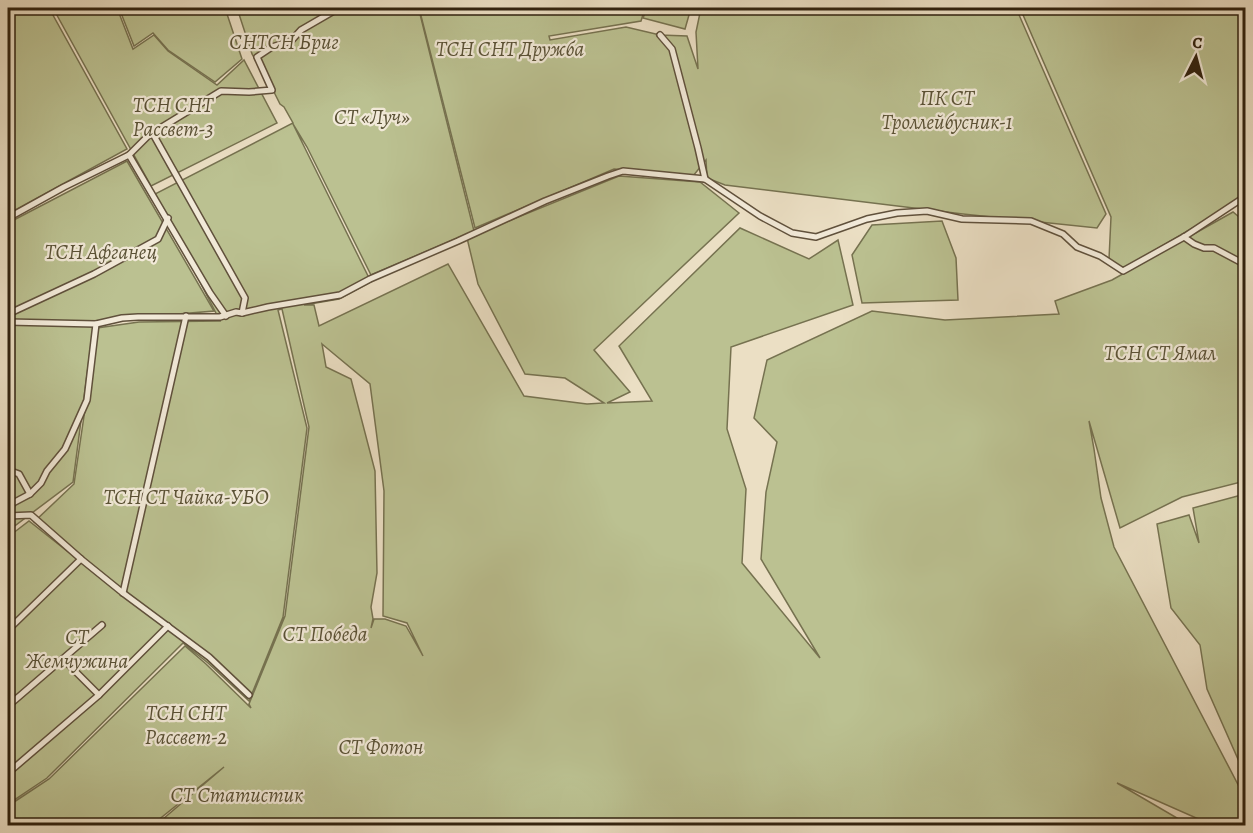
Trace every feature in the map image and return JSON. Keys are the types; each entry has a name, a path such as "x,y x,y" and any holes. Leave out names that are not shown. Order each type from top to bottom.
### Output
{"street":[{"path":"8,218 129,155 150,135 221,91 272,90 257,57 272,47 291,41 301,30 339,8"},
{"path":"660,35 672,49 705,179"},
{"path":"153,134 245,298 242,314"},
{"path":"129,155 210,293 226,316"},
{"path":"8,322 96,324 122,318 220,317 236,312 242,314 268,307 340,295 370,279 545,201 623,171 705,179 776,225 792,233 816,237 867,219 907,213 927,212 962,219 1031,221 1063,234 1077,247 1100,256 1123,271 1184,237 1245,196"},
{"path":"8,314 94,274 158,239 168,218"},
{"path":"1184,237 1204,248 1214,248 1245,266"},
{"path":"123,592 186,316"},
{"path":"8,511 13,503 30,494 41,483 47,471 65,449 87,400 96,324"},
{"path":"8,470 19,474 30,494"},
{"path":"8,516 32,515 81,559 209,657 249,695"},
{"path":"8,630 81,559"},
{"path":"8,706 102,625"},
{"path":"8,773 99,695 168,626"},
{"path":"63,658 99,695"},
{"path":"8,816 14,825"}],"green space":[{"path":"8,8 49,8 127,149 8,214"},
{"name":"ТСН СНТ Рассвет-3","path":"53,8 117,8 133,49 154,35 168,51 217,85 244,60 277,123 151,186"},
{"path":"119,8 225,8 242,59 215,82 168,50 153,33 134,46"},
{"path":"237,8 418,8 474,231 371,275 307,147 293,124 371,282 339,299 304,305 314,305 319,326 448,264 524,396 587,404 604,403 565,378 525,374 478,284 467,238 619,176 700,182 739,213 594,350 630,392 607,403 652,401 619,346 740,228 809,259 838,240 853,305 731,347 727,429 746,489 742,563 820,658 761,559 766,492 777,442 754,418 767,360 872,311 945,320 1059,314 1055,301 1112,280 1233,212 1245,222 1245,481 1182,497 1120,528 1089,421 1101,498 1114,547 1245,798 1245,825 1212,825 1117,783 1189,825 156,825 224,767 152,825 15,825 8,814 8,806 49,779 185,646 251,708 249,704 285,616 309,427 282,309 278,310 307,428 283,617 249,701 183,643 47,778 8,804 8,537 29,521 115,589 34,522 74,484 97,328 139,322 220,321 155,194 293,123 252,54","holes":["322,344 370,384 384,491 383,616 407,623 423,656 406,626 385,619 374,619 371,628 373,619 371,607 377,573 375,471 351,379 326,367"]},
{"name":"ПК СТ Троллейбусник-1","path":"419,8 645,8 641,21 549,36 550,40 626,27 660,35 687,36 698,69 696,32 701,8 1016,8 1106,214 1097,228 725,185 707,178 706,160 693,176 614,169 475,228"},
{"path":"647,8 691,8 685,29 643,18"},
{"path":"1020,8 1245,8 1245,197 1123,269 1109,259 1111,217"},
{"name":"ТСН Афганец","path":"127,161 214,311 94,321 73,482 8,531 8,223"},
{"path":"942,221 956,258 958,300 862,303 852,255 872,225"},
{"path":"1246,494 1245,775 1207,689 1200,645 1171,608 1157,524 1189,515 1199,543 1193,508"}],"park label":[{"name":"СНТСН Бриг","path":"284,42"},
{"name":"ТСН СНТ Дружба","path":"510,49"},
{"name":"СТ «Луч»","path":"372,117"},
{"name":"ТСН СТ Ямал","path":"1160,353"},
{"name":"ТСН СТ Чайка-УБО","path":"186,497"},
{"name":"СТ Победа","path":"325,634"},
{"name":"СТ Жемчужина","path":"77,649"},
{"name":"ТСН СНТ Рассвет-2","path":"186,725"},
{"name":"СТ Фотон","path":"381,747"},
{"name":"СТ Статистик","path":"237,795"}]}
